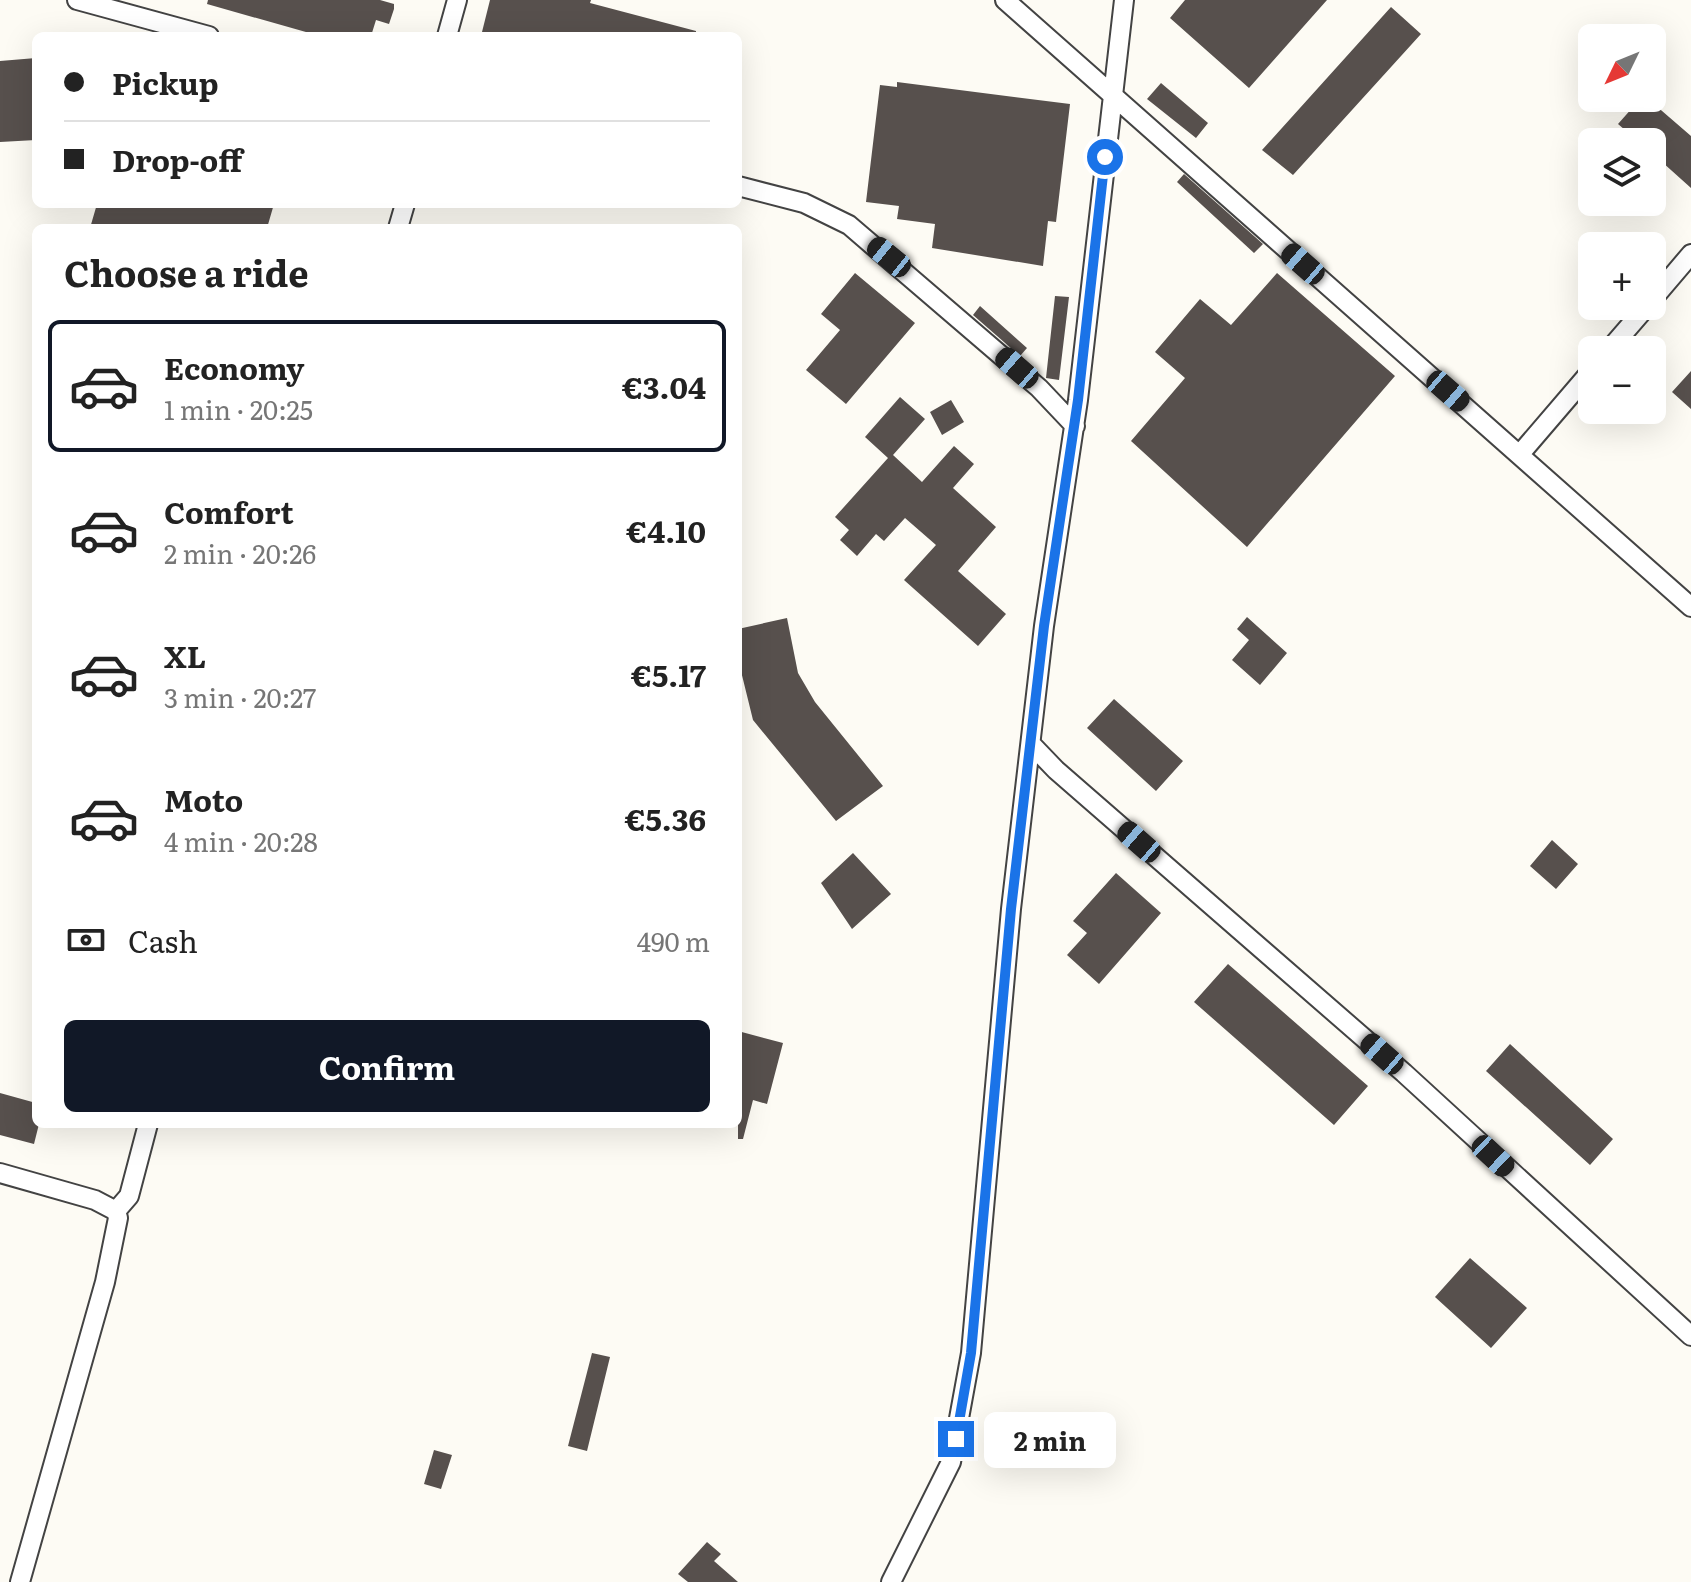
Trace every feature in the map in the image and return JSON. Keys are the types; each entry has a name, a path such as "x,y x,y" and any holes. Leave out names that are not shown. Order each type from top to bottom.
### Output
{"street":[{"path":"77,0 194,32"},
{"path":"448,32 457,0"},
{"path":"1005,0 1691,607"},
{"path":"891,1582 951,1462 971,1353 1011,909 1044,626 1075,426 1124,0"},
{"path":"742,187 804,203 849,225 1039,388 1075,426"},
{"path":"1666,283 1691,254"},
{"path":"1621,336 1635,320"},
{"path":"1520,454 1578,386"},
{"path":"1032,745 1404,1073 1691,1336"},
{"path":"20,1582 105,1282 118,1227 116,1211 129,1196 147,1128"},
{"path":"0,1173 95,1200 116,1211"}],"building":[{"path":"208,0 380,0 394,4 394,9 389,24 376,20 372,32 306,32 207,4"},
{"path":"490,0 591,0 590,3 696,31 696,32 482,32"},
{"path":"1185,0 1327,0 1249,88 1170,18"},
{"path":"1391,7 1421,34 1293,175 1262,150"},
{"path":"32,58 32,140 0,142 0,61"},
{"path":"897,82 1070,104 1056,222 1048,221 1043,266 932,248 935,224 897,219 899,206 866,202 880,85 897,87"},
{"path":"1161,83 1208,123 1196,138 1147,99"},
{"path":"1629,112 1663,112 1691,136 1691,188 1666,166 1666,128 1623,128 1618,124"},
{"path":"1184,174 1263,244 1254,253 1177,182"},
{"path":"96,208 273,208 268,224 91,224"},
{"path":"855,273 915,323 846,404 806,370 840,330 821,314"},
{"path":"1277,273 1395,376 1247,547 1131,441 1185,378 1155,352 1200,299 1231,325"},
{"path":"1055,296 1069,297 1059,380 1046,378"},
{"path":"980,306 1027,348 1020,356 973,315"},
{"path":"1691,371 1691,409 1672,392"},
{"path":"900,397 925,419 893,455 922,482 954,446 974,464 953,488 996,527 958,571 1006,614 978,646 904,580 936,545 905,518 884,541 876,534 857,556 840,540 849,530 835,517 888,458 865,437"},
{"path":"951,400 964,422 942,435 930,412"},
{"path":"1247,617 1287,653 1260,685 1232,660 1249,640 1237,629"},
{"path":"787,618 798,673 815,702 883,786 836,821 753,720 742,675 742,628"},
{"path":"1114,699 1183,761 1156,791 1087,728"},
{"path":"1552,840 1578,864 1556,889 1530,866"},
{"path":"853,853 891,894 852,929 821,883"},
{"path":"1116,873 1161,913 1099,984 1067,955 1087,933 1073,921"},
{"path":"1228,964 1368,1086 1334,1125 1194,1002"},
{"path":"742,1032 783,1043 767,1104 753,1100 743,1139 738,1139 738,1128 742,1128"},
{"path":"1510,1044 1613,1139 1590,1165 1486,1071"},
{"path":"0,1093 32,1102 32,1128 38,1128 34,1144 0,1135"},
{"path":"1470,1258 1527,1308 1491,1348 1435,1297"},
{"path":"592,1353 610,1357 587,1451 568,1446"},
{"path":"434,1450 452,1455 441,1489 424,1484"},
{"path":"707,1542 721,1554 714,1561 738,1582 688,1582 678,1574"}],"route":[{"path":"956,1439 971,1353 1023,801 1044,626 1078,400 1105,157"}]}
